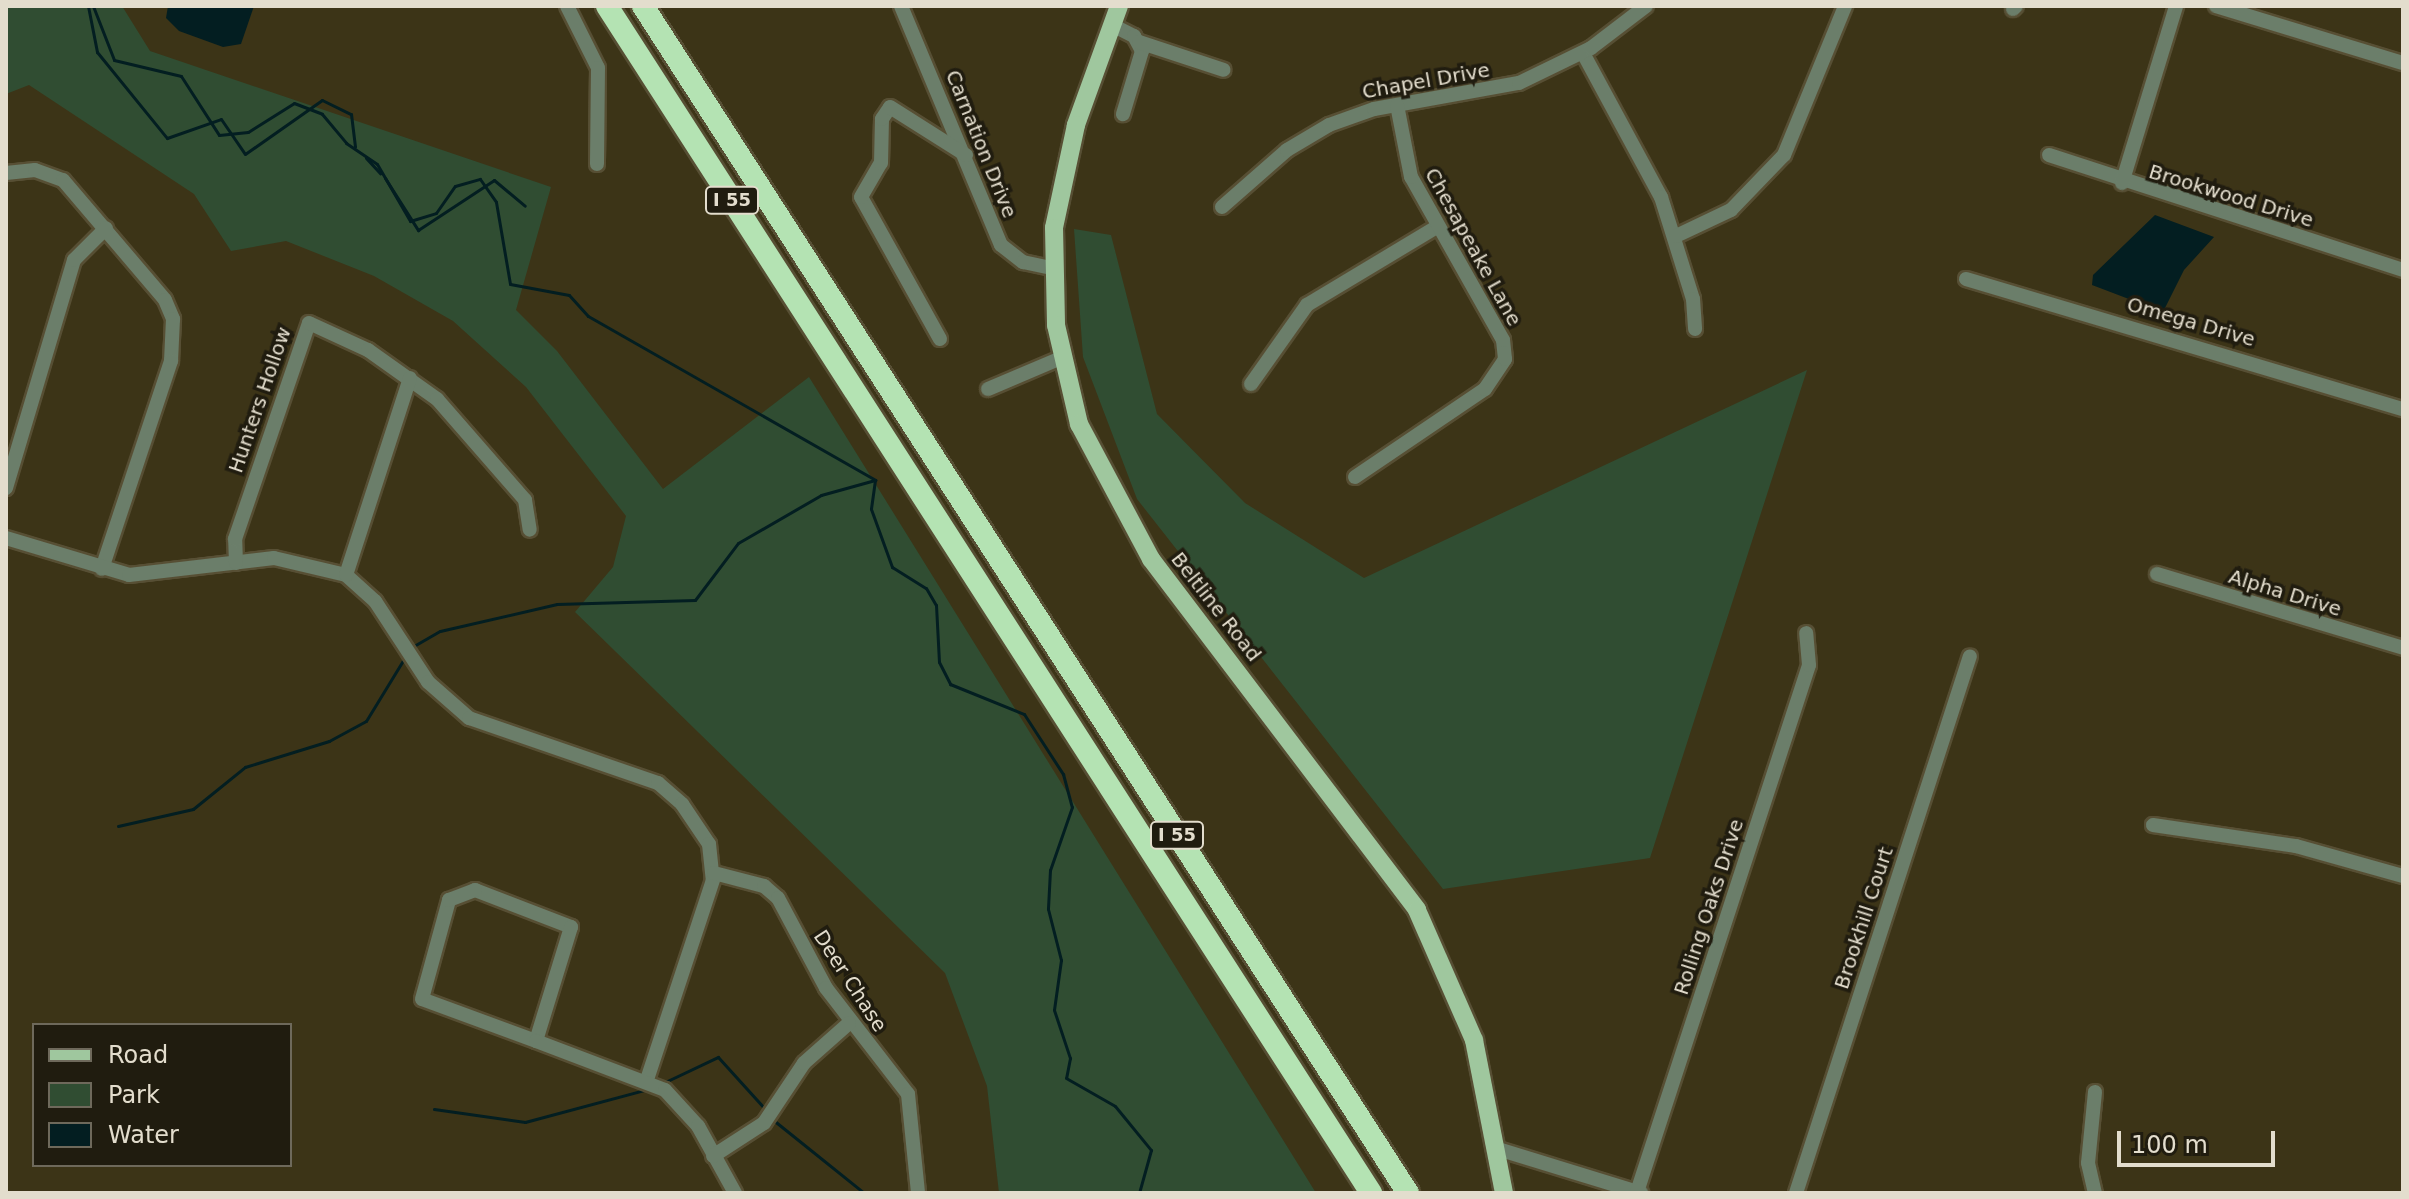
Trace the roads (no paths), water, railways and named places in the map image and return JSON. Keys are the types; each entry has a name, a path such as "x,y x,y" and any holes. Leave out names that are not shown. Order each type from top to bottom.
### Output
{"highway":[{"name":"I 55","path":"607,6 1371,1193"},
{"name":"I 55","path":"643,6 1408,1193"}],"main road":[{"name":"Beltline Road","path":"1119,6 1064,167 1052,268 1061,358 1079,424 1129,526 1417,910 1474,1040 1498,1149 1504,1193"}],"street":[{"path":"567,6 598,68 597,164"},
{"name":"Carnation Drive","path":"901,6 966,155 1001,245 1023,262 1052,268"},
{"name":"Chapel Drive","path":"1222,207 1307,136 1397,105 1492,90 1583,53 1646,6"},
{"path":"1676,236 1731,210 1784,155 1807,114 1845,6"},
{"path":"2122,183 2176,6"},
{"path":"2216,6 2403,63"},
{"path":"1112,25 1139,42 1224,70"},
{"path":"1123,114 1142,68 1139,42"},
{"path":"1583,53 1615,102 1676,236 1695,329"},
{"name":"Chesapeake Lane","path":"1355,477 1485,389 1503,367 1503,340 1411,177 1397,105"},
{"path":"940,339 861,197 881,163 883,115 890,107 966,155"},
{"name":"Brookwood Drive","path":"2049,155 2122,183 2403,270"},
{"path":"6,173 54,175 106,228 165,300 175,340 102,569"},
{"path":"1251,384 1307,305 1437,227"},
{"path":"6,488 74,260 106,228"},
{"name":"Omega Drive","path":"1966,279 2403,409"},
{"name":"Hunters Hollow","path":"236,563 235,539 302,329 326,326 410,378 493,455 525,500 530,530"},
{"path":"988,389 1061,358"},
{"path":"346,575 410,378"},
{"path":"6,538 129,575 294,558 346,575 375,601 428,682 469,718 658,783 703,830 714,873 647,1079"},
{"name":"Alpha Drive","path":"2157,574 2403,648"},
{"name":"Rolling Oaks Drive","path":"1639,1192 1809,665 1806,633"},
{"name":"Brookhill Court","path":"1796,1193 1970,656"},
{"path":"2153,825 2296,846 2403,876"},
{"name":"Deer Chase","path":"714,873 764,886 778,898 849,1023 912,1104 918,1193"},
{"path":"536,1041 571,935 568,921 475,890 456,891 421,982 422,999 536,1041 647,1079 689,1113 735,1193"},
{"path":"713,1156 764,1123 804,1063 849,1023"},
{"path":"2095,1092 2088,1174 2095,1193"},
{"path":"1498,1149 1639,1192"}],"water":[{"path":"168,6 254,6 241,44 223,47 179,31 166,18"},
{"path":"2155,215 2214,237 2184,270 2163,312 2092,285 2093,275"}],"waterway":[{"path":"88,6 97,52 167,138 221,119 245,154 322,100 351,114 355,147"},
{"path":"93,6 114,60 181,76 219,135 248,132 294,103 322,114 346,143 377,164 410,221 436,213 455,186 480,179 496,202 510,284 569,295 588,316 875,480"},
{"path":"366,158 380,173"},
{"path":"385,178 418,230 494,180 525,206"},
{"path":"875,480 871,509 892,567 926,588 936,605 939,662 950,684 1024,714 1063,774 1072,807 1050,870 1048,909 1061,960 1054,1010 1070,1058 1066,1078 1115,1106 1151,1150 1139,1193"},
{"path":"412,647 440,631 557,604 695,600 738,543 821,495 875,480"},
{"path":"118,826 193,809 245,767 329,741 366,721 405,657"},
{"path":"663,1083 718,1057 765,1109"},
{"path":"434,1109 525,1122 648,1089"},
{"path":"772,1119 864,1193"}]}
